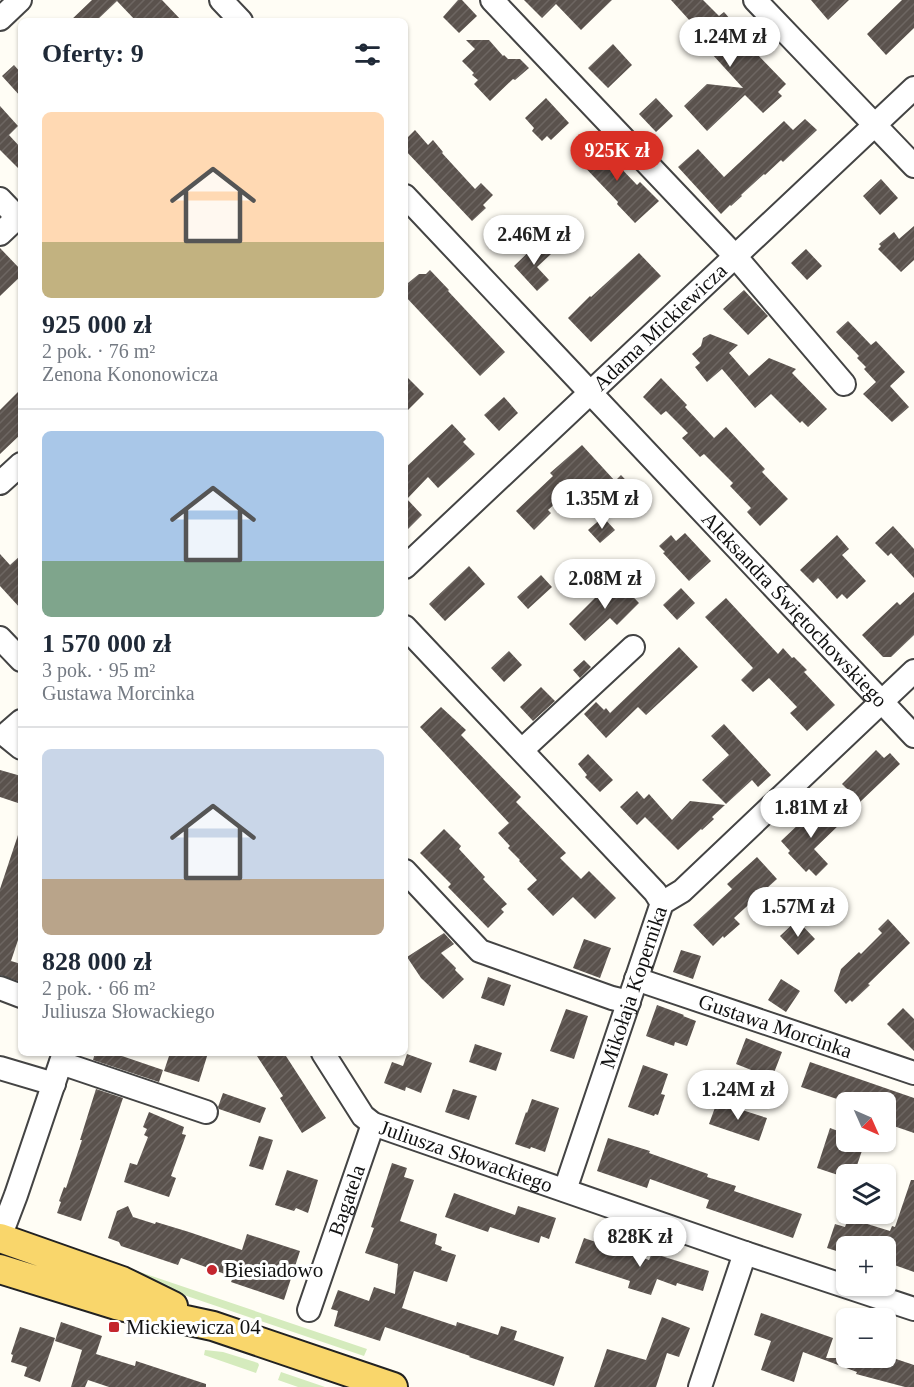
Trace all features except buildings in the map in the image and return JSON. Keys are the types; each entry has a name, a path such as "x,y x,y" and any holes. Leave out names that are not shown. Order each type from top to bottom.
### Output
{"main road":[{"path":"0,1233 122,1281 213,1326"},
{"path":"0,1269 116,1305 213,1326 393,1387"}],"street":[{"path":"0,20 20,0"},
{"path":"221,0 238,18"},
{"path":"492,0 735,256 844,384"},
{"path":"755,0 914,166"},
{"name":"Adama Mickiewicza","path":"408,564 914,88"},
{"path":"0,199 18,218"},
{"name":"Aleksandra Świętochowskiego","path":"408,199 914,736"},
{"path":"0,234 18,220"},
{"path":"0,483 18,467"},
{"path":"408,630 655,892 662,903"},
{"path":"0,638 18,657"},
{"path":"522,750 633,647"},
{"name":"Mikołaja Kopernika","path":"565,1190 662,903 682,891 914,671"},
{"path":"18,724 5,735 18,746"},
{"path":"408,874 480,951 629,1002"},
{"name":"Gustawa Morcinka","path":"636,979 913,1071"},
{"path":"0,988 18,995"},
{"name":"Juliusza Słowackiego","path":"325,1056 363,1116 373,1124 914,1309"},
{"path":"0,1233 16,1195 60,1067"},
{"path":"0,1068 60,1067 206,1112"},
{"name":"Bagatela","path":"309,1310 373,1124"},
{"path":"700,1387 745,1252"}],"green space":[{"path":"75,1250 367,1349 364,1356 72,1257"},
{"path":"205,1350 223,1352 259,1365 256,1373 204,1355"},
{"path":"281,1372 325,1387 298,1387 278,1380"}],"place":[{"name":"Biesiadowo","path":"212,1270"},
{"name":"Mickiewicza 04","path":"114,1327"}]}
